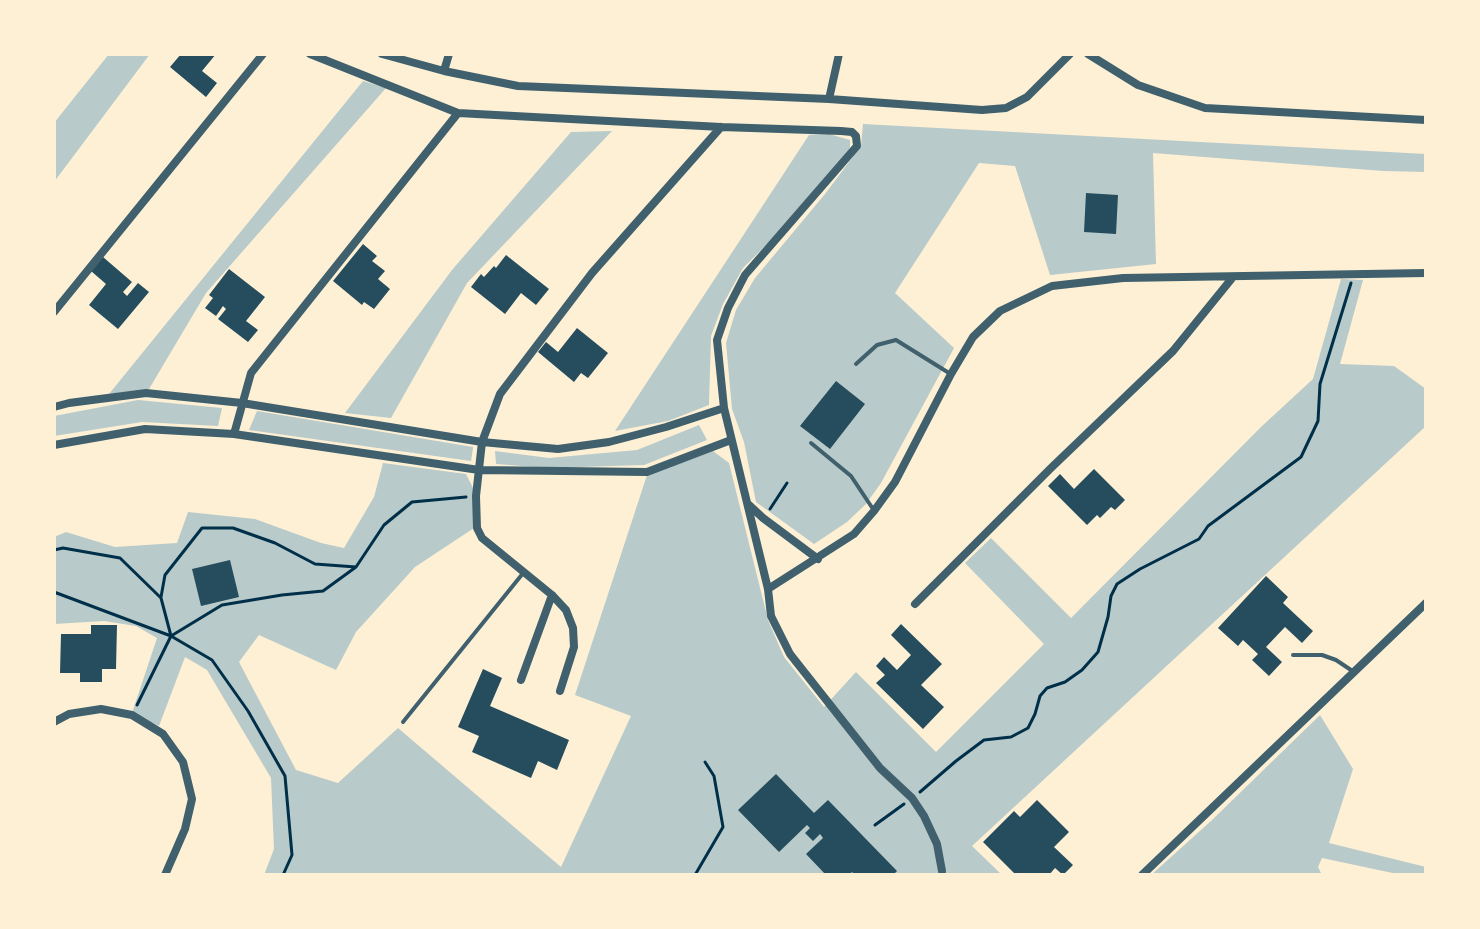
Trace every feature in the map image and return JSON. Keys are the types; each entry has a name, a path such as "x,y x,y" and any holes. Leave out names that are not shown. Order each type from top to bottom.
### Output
{"street":[{"path":"54,312 263,54"},
{"path":"310,54 458,113 852,132 856,136 857,146 745,275 728,308 717,340 724,408 768,589 771,616 790,654 880,768 912,798 937,844 942,871"},
{"path":"382,54 518,86 829,99 982,110 1006,108 1027,97 1070,54"},
{"path":"444,71 449,54"},
{"path":"829,99 839,54"},
{"path":"1088,54 1138,85 1205,108 1426,120"},
{"path":"234,434 251,373 458,113"},
{"path":"560,691 574,647 573,628 566,610 552,595 482,538 477,528 476,496 482,442 500,394 582,285 721,127"},
{"path":"768,589 854,534 895,482 973,337 1000,311 1052,286 1123,278 1426,273"},
{"path":"915,604 1173,351 1233,277"},
{"path":"54,407 139,393 242,403 482,442 558,449 609,442 724,408"},
{"path":"54,445 145,429 234,434 479,470 647,472 731,440"},
{"path":"749,505 818,559"},
{"path":"521,680 552,595"},
{"path":"1142,875 1426,603"},
{"path":"54,722 69,714 101,709 132,715 163,734 183,762 192,799 185,829 165,875"}],"lane":[{"path":"856,364 877,345 896,340 951,374"},
{"path":"811,443 851,476 874,511"},
{"path":"403,722 524,572"},
{"path":"1293,655 1322,655 1354,672"}],"path":[{"path":"875,825 984,740 1011,737 1028,728 1040,696 1047,688 1065,682 1082,670 1098,652 1111,596 1117,584 1199,539 1208,526 1301,457 1318,421 1320,384 1354,274"},
{"path":"763,518 787,483"},
{"path":"132,715 171,636 222,605 323,591 356,567 384,525 412,502 476,496"},
{"path":"171,636 161,598 165,575 202,528 233,528 275,543 315,564 356,567"},
{"path":"54,550 63,548 120,558 161,598"},
{"path":"54,592 171,636 212,660 248,711 285,776 292,855 283,875"},
{"path":"695,875 723,827 714,776 705,762"}],"shaded area":[{"path":"109,54 150,54 54,182 54,123"},
{"path":"363,81 386,88 206,293 149,389 109,394"},
{"path":"863,124 1426,154 1426,172 1153,153 1156,264 1050,275 1015,166 979,163 895,293 954,348 881,483 866,504 847,522 814,544 756,502 744,442 732,409 726,343 736,310 755,278 861,146"},
{"path":"612,131 467,283 391,418 345,413 452,270 571,132"},
{"path":"829,134 850,140 850,148 820,191 743,268 723,304 711,336 709,405 668,421 615,431 809,135"},
{"path":"1341,279 1363,280 1340,364 1394,366 1426,389 1426,426 972,846 1002,875 264,875 274,849 271,778 207,670 185,657 159,726 132,713 157,638 136,626 104,621 54,624 54,537 66,532 115,547 177,543 188,512 255,519 344,548 374,497 383,463 466,474 474,490 477,526 415,567 356,632 336,670 259,635 239,662 296,770 338,783 398,728 561,867 631,716 575,695 647,475 713,451 729,463 768,620 784,657 824,707 856,672 936,752 1044,644 965,563 991,538 1071,618 1313,379"},
{"path":"138,400 222,408 218,426 142,422 54,436 54,416"},
{"path":"257,411 473,447 471,461 249,430"},
{"path":"699,425 707,440 644,465 548,468 496,464 495,451 549,458 637,450"},
{"path":"1320,715 1353,769 1329,843 1426,867 1426,875 1402,875 1322,858 1318,867 1322,875 1151,875 1211,821"}],"building":[{"path":"181,54 216,54 202,71 217,83 206,97 170,67"},
{"path":"1086,193 1118,195 1116,234 1084,232"},
{"path":"363,244 377,256 372,261 385,271 378,279 390,289 374,309 364,302 362,305 333,281"},
{"path":"506,255 549,289 536,305 521,293 505,314 471,287 481,274 484,277 494,266 496,268"},
{"path":"103,257 132,282 123,292 127,296 138,283 149,292 118,329 89,305 106,284 91,271"},
{"path":"229,269 265,297 246,321 258,330 248,342 218,319 226,309 223,306 216,316 205,308 213,298 209,295"},
{"path":"577,328 608,353 588,378 581,373 574,382 538,352 546,342 558,352"},
{"path":"836,381 865,404 830,449 800,426"},
{"path":"1094,469 1125,500 1115,510 1111,507 1100,518 1097,515 1087,525 1048,486 1060,474 1074,489"},
{"path":"230,560 239,597 201,606 192,569"},
{"path":"1266,576 1288,597 1283,603 1313,631 1302,643 1285,627 1266,647 1282,662 1269,676 1252,660 1258,654 1243,640 1238,646 1218,628"},
{"path":"901,624 942,664 921,685 944,707 923,729 876,683 885,675 876,666 884,657 897,670 911,655 891,635"},
{"path":"91,625 117,625 116,669 102,669 102,682 80,682 80,673 60,673 61,634 91,634"},
{"path":"483,669 502,678 490,706 569,740 557,770 538,761 531,778 472,752 479,736 458,727"},
{"path":"776,774 814,813 828,800 897,871 893,875 855,875 852,872 849,875 826,875 806,854 823,838 820,834 813,841 805,833 810,828 807,825 779,852 738,810"},
{"path":"1037,800 1069,832 1054,847 1073,865 1063,875 1055,868 1049,875 1016,875 983,842 1014,811 1020,817"}]}
